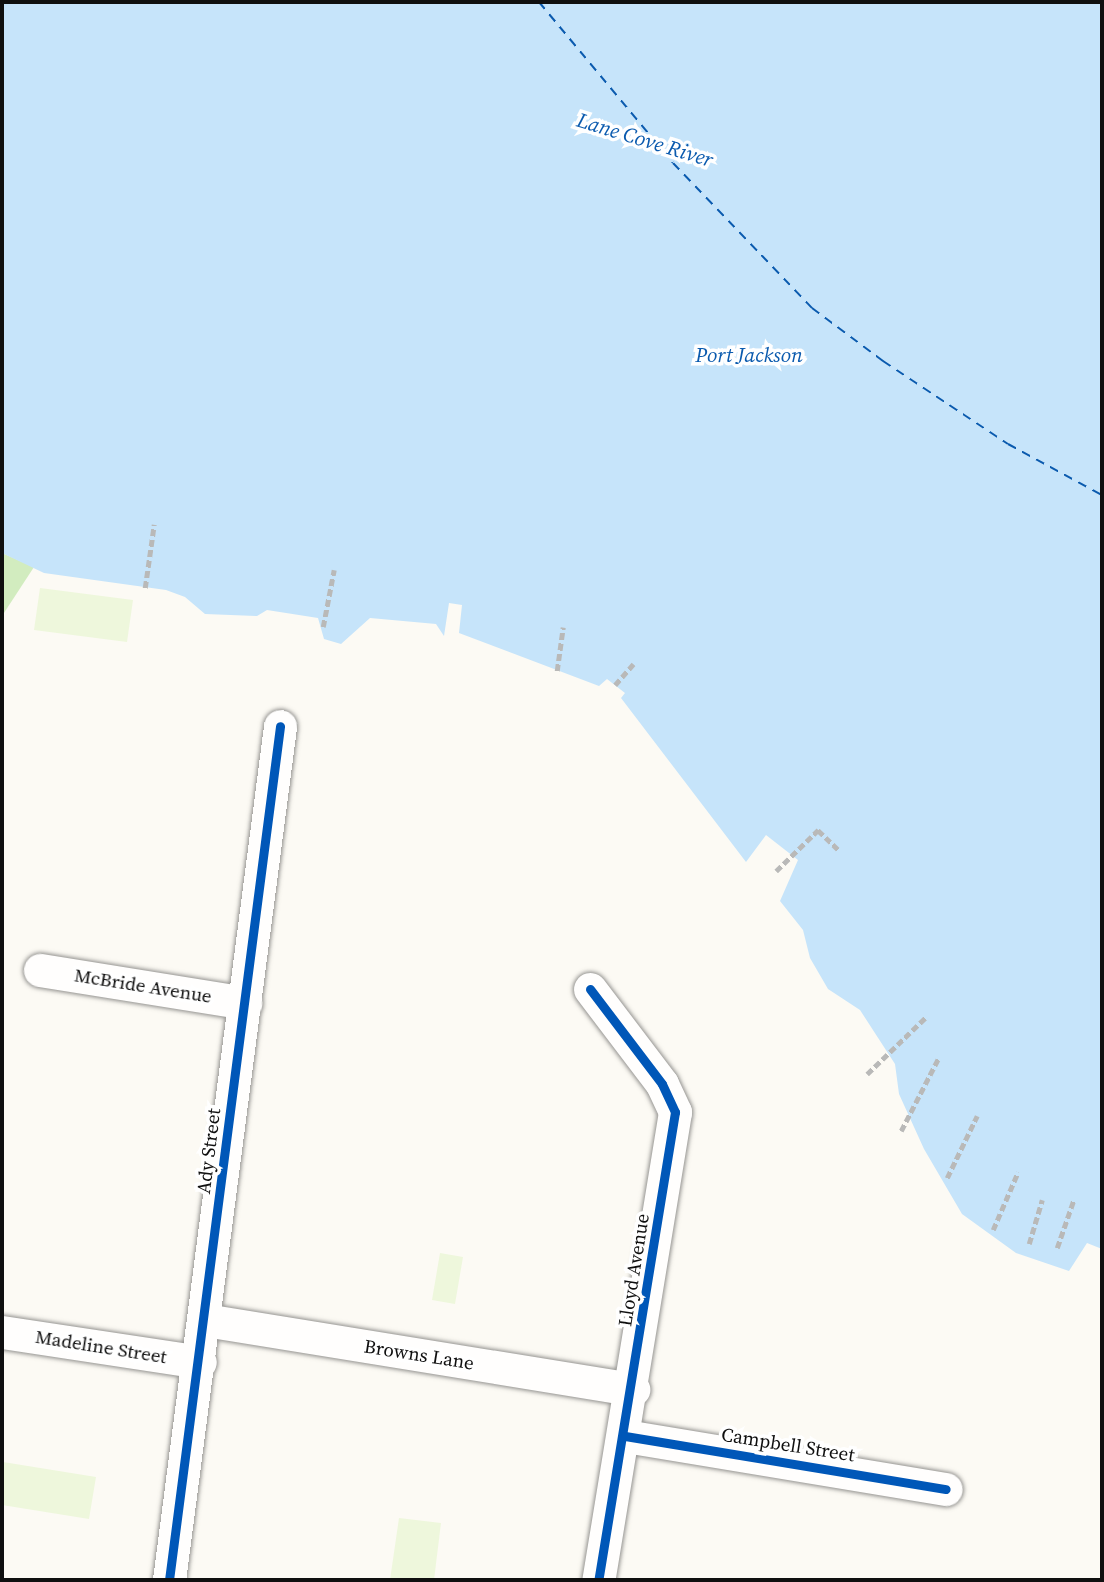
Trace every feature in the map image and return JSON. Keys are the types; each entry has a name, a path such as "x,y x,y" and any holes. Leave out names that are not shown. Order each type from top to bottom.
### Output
{"street":[{"name":"Ady Street","path":"169,1580 200,1362 280,726"},
{"name":"McBride Avenue","path":"40,970 245,1003"},
{"name":"Lloyd Avenue","path":"590,989 662,1084 675,1112 633,1390 598,1580"},
{"name":"Browns Lane","path":"205,1320 633,1390"},
{"name":"Madeline Street","path":"2,1332 200,1362"},
{"name":"Campbell Street","path":"625,1436 946,1489"}],"path":[{"path":"145,588 153,525"},
{"path":"323,626 334,570"},
{"path":"556,671 564,626"},
{"path":"615,685 634,664"},
{"path":"776,871 818,830 840,851"},
{"path":"867,1074 926,1017"},
{"path":"901,1131 938,1059"},
{"path":"947,1178 977,1116"},
{"path":"993,1230 1018,1172"},
{"path":"1057,1248 1074,1199"},
{"path":"1029,1244 1042,1200"}],"green space":[{"path":"2,553 34,567 2,616"},
{"path":"40,588 133,600 127,642 34,630"},
{"path":"440,1253 463,1257 455,1304 432,1300"},
{"path":"3,1462 96,1477 89,1519 2,1505"},
{"path":"399,1518 441,1523 434,1580 390,1580"}],"water":[{"name":"Port Jackson","path":"2,2 1102,2 1102,1249 1087,1243 1069,1271 1016,1253 962,1214 924,1149 899,1094 895,1064 860,1010 828,989 810,958 803,930 780,901 798,860 766,835 746,862 621,698 625,693 607,679 599,686 459,633 462,605 449,603 444,636 436,624 370,618 341,644 324,639 318,618 267,610 257,616 205,614 185,597 166,590 44,573 2,553"}],"ferry route":[{"path":"539,2 673,163 812,308 883,361 1008,444 1102,495"}],"cycle path":[{"path":"169,1580 280,726"},
{"path":"590,989 662,1084 675,1112 598,1580"},
{"path":"625,1436 946,1489"}],"water label":[{"name":"Lane Cove River","path":"645,140"}]}
